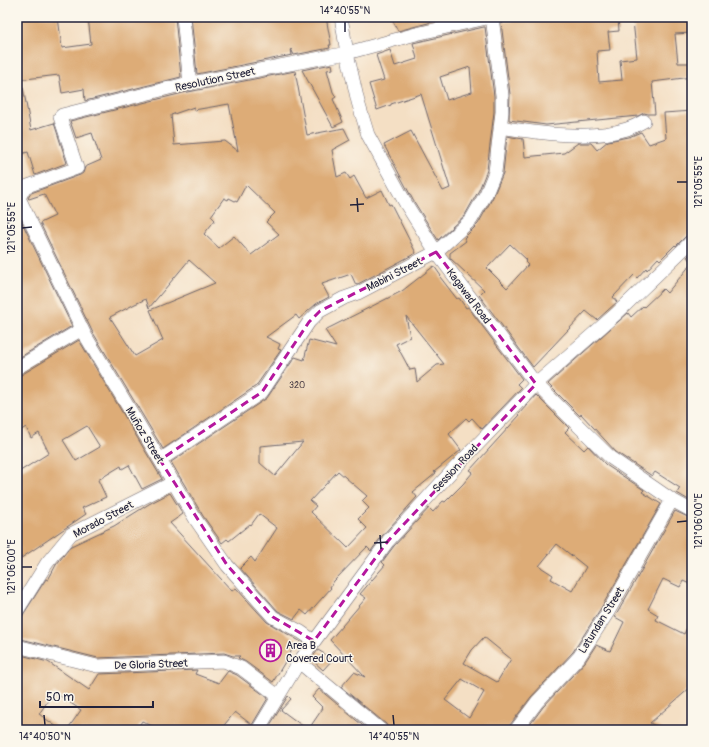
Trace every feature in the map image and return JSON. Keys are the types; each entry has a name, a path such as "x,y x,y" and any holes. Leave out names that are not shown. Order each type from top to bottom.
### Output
{"street":[{"path":"183,17 190,84"},
{"name":"Kagawad Road","path":"341,17 358,102 368,135 406,204 436,252 536,384 611,458 672,500 692,511"},
{"name":"Resolution Street","path":"18,198 26,188 77,168 60,117 62,115 190,84 347,53 416,34 491,17"},
{"name":"Mabini Street","path":"160,460 262,392 309,322 320,311 436,252 471,220 486,194 495,172 502,112 502,95 491,17"},
{"path":"500,127 529,132 573,135 626,129 644,121"},
{"name":"Muñoz Street","path":"18,198 82,329 196,520 227,564 273,617 314,641"},
{"name":"Session Road","path":"258,730 299,662 388,540 536,384 616,314 692,241"},
{"path":"17,368 82,329"},
{"name":"Morado Street","path":"17,611 47,563 71,534 174,482"},
{"name":"Latundan Street","path":"516,730 537,702 579,657 608,612 672,500"},
{"name":"De Gloria Street","path":"17,646 97,666 224,661 241,668 278,696"},
{"path":"299,662 381,730"}],"highlighted area":[{"path":"436,252 536,384 388,541 314,641 273,617 227,565 160,460 262,392 309,322 320,311"}],"building":[{"path":"17,17 58,17 62,48 91,44 88,17 175,17 181,77 85,101 84,89 62,93 59,75 17,80"},
{"path":"191,17 326,17 331,45 329,45 330,48 294,55 291,49 292,55 197,74"},
{"path":"391,17 442,17 428,23 398,31"},
{"path":"618,17 619,31 608,32 610,50 597,51 599,82 622,80 620,60 637,58 633,21 644,21 643,17 692,17 692,33 675,34 678,63 692,63 692,77 652,82 655,114 644,113 638,116 546,125 509,120 510,94 501,22 512,21 512,18"},
{"path":"485,27 494,96 494,112 487,170 479,190 465,215 438,240 413,200 384,145 411,131 443,191 450,188 421,94 377,110 369,84 384,80 376,55 390,50 395,66 417,59 413,43","holes":["470,67 472,92 447,100 440,77"]},
{"path":"332,64 333,69 327,70 333,92 336,97 333,99 343,122 333,127 302,70"},
{"path":"295,71 307,135 344,128 350,140 332,150 337,177 346,173 350,179 354,176 366,198 382,190 389,205 391,204 416,253 356,285 351,274 322,284 329,297 316,304 299,319 296,315 266,337 280,344 278,349 281,350 256,386 163,449 92,331 40,223 55,216 44,194 29,199 28,198 31,193 80,175 83,173 85,167 101,160 92,133 76,138 70,121 183,93","holes":["229,104 238,151 225,141 174,145 171,115 194,107 194,110","246,185 275,213 266,222 279,234 251,255 234,236 219,248 204,234 215,220 211,216 224,198 228,200 229,198 237,202","189,260 215,283 150,310 163,340 135,356 110,317 146,299 149,308"]},
{"path":"23,87 31,130 54,123 67,163 35,175 28,152 17,155 17,88"},
{"path":"692,111 692,233 687,235 676,246 675,245 660,260 658,258 637,278 634,275 613,297 617,302 597,320 586,311 533,367 479,295 484,290 450,258 450,253 466,241 464,238 478,224 493,197 503,173 507,136 523,139 525,157 564,153 578,143 591,143 597,150 608,141 629,137 641,132 649,144 666,138 664,113","holes":["510,244 527,260 525,262 528,265 507,288 487,268"]},
{"path":"17,212 72,326 17,359"},
{"path":"692,252 692,263 687,257"},
{"path":"692,263 692,502 677,493 680,488 655,472 652,476 616,452 581,414 580,416 548,384 628,313 631,317 663,289 667,293"},
{"path":"434,266 441,276 440,277 457,299 459,298 466,308 468,307 522,379 517,384 521,388 482,429 472,418 469,421 466,418 449,434 461,450 434,472 436,473 413,492 417,497 382,536 371,551 367,547 334,581 330,587 331,588 307,615 301,610 294,619 278,611 240,568 251,557 255,562 277,528 259,514 251,525 250,524 229,541 227,539 222,543 203,516 171,462 267,398 295,357 304,360 309,340 336,347 325,330 402,291","holes":["406,316 444,364 437,365 417,382 415,369 410,370 396,344 410,337","303,442 275,476 260,463 260,446","338,471 367,496 362,501 369,508 358,519 367,528 348,548 311,512 316,506 310,501"]},
{"path":"79,340 162,479 142,489 129,465 122,469 121,466 98,480 106,497 82,508 86,514 17,561 17,473 49,453 39,433 31,438 26,427 17,433 17,376","holes":["87,426 100,447 76,461 63,440"]},
{"path":"536,395 569,428 565,432 584,450 588,446 606,465 644,490 642,492 661,504 601,608 573,652 531,697 510,725 508,730 389,730 386,724 341,687 354,672 365,677 330,640 366,598 360,594 385,565 382,562 394,546 429,508 433,512 443,501 445,502 463,484 473,472 470,470 519,416 518,415","holes":["557,544 586,567 572,591 551,579 553,575 539,566","484,637 511,659 497,682 464,663 472,650","462,679 484,692 469,718 445,700"]},
{"path":"170,493 183,514 170,523 232,591 236,588 267,622 303,643 299,648 295,645 273,682 246,662 238,658 240,656 233,656 224,653 98,658 17,638 17,627 21,618 46,579 48,580 56,565 71,546 114,526"},
{"path":"675,511 692,519 692,585 683,581 680,587 663,579 648,609 658,615 656,620 684,634 692,618 692,686 650,723 663,730 526,730 543,707 585,662 596,645 610,651 624,622 615,617"},
{"path":"318,650 333,659 323,670 311,659"},
{"path":"17,654 48,662 89,690 99,674 197,670 195,674 219,683 228,671 237,675 268,698 252,725 235,712 220,730 160,730 142,721 136,730 67,730 81,710 54,692 39,714 61,730 17,730"},
{"path":"319,689 368,730 308,730 323,708 312,697"},
{"path":"288,696 291,699 281,710 308,730 267,730"}],"place":[{"name":"Area B Covered Court","path":"270,651"}]}
